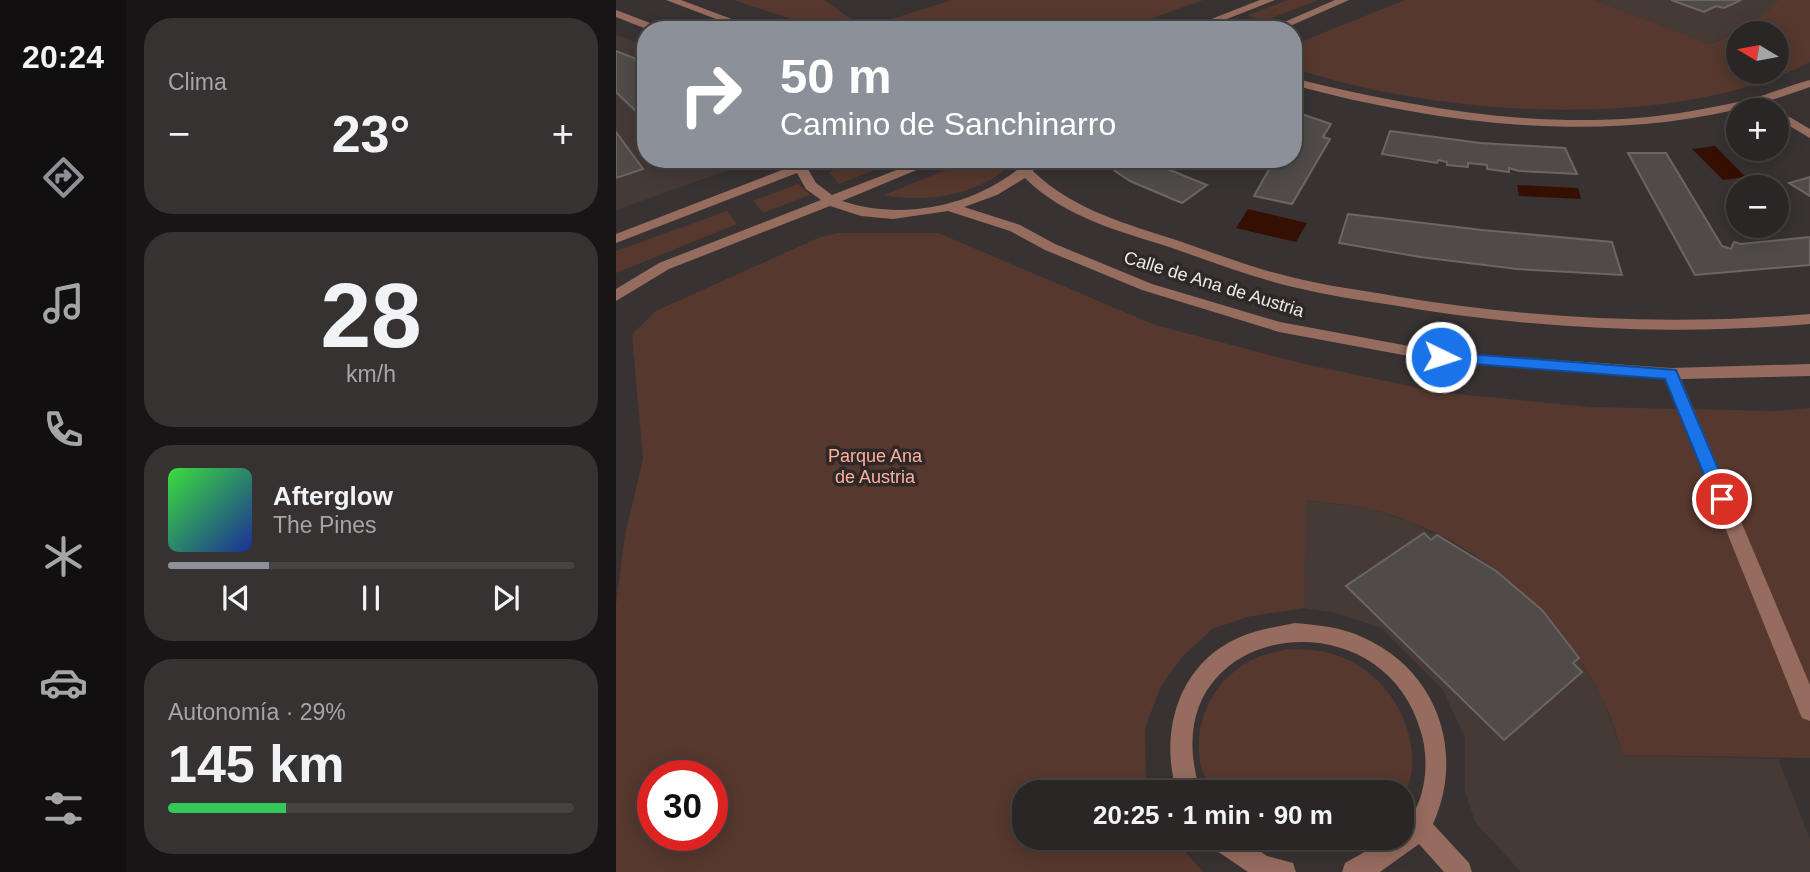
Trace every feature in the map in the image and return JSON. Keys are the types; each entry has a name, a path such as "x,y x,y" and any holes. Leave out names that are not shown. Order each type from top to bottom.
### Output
{"street":[{"path":"671,0 730,21"},
{"path":"1213,21 1270,0"},
{"path":"1293,21 1344,0"},
{"path":"616,13 637,21"},
{"path":"1302,83 1364,100 1414,109 1535,121 1642,118 1726,108"},
{"path":"1769,98 1810,83"},
{"path":"1789,121 1810,134"},
{"path":"616,239 790,168"},
{"path":"804,168 810,186 831,201 866,211 908,214 952,208 982,199 1008,187 1031,168"},
{"path":"616,296 664,265 914,168"},
{"name":"Calle de Ana de Austria","path":"1027,173 1037,185 1061,199 1125,229 1285,281 1453,312 1629,325 1774,323 1810,319"},
{"name":"Calle de Ana de Austria","path":"952,208 1015,228 1050,247 1147,287 1279,327 1441,357 1671,374 1810,370"},
{"path":"1671,374 1810,711"},
{"path":"1184,780 1181,771 1179,731 1190,696 1212,666 1244,643 1282,632 1323,632 1363,645 1397,669 1423,703 1437,743 1436,786 1419,826 1390,855 1354,872"},
{"path":"1419,826 1460,872"},
{"path":"1237,850 1262,867 1284,872"}],"shaded area":[{"path":"1594,0 1778,0 1757,21 1726,21 1726,37 1710,44"},
{"path":"616,35 637,43 637,168 733,168 616,210"},
{"path":"1715,146 1726,157 1726,161 1730,161 1744,175 1726,175 1726,180 1723,180 1692,149"},
{"path":"1517,185 1578,188 1581,199 1519,196"},
{"path":"1248,209 1307,223 1296,242 1236,228"},
{"path":"1305,500 1368,508 1414,523 1496,571 1542,610 1579,658 1604,701 1623,755 1778,759 1810,839 1810,872 1521,872 1475,822 1465,791 1465,738 1443,690 1382,628 1336,613 1304,608"}],"green space":[{"path":"734,0 825,0 854,21 797,21"},
{"path":"952,0 1203,0 1145,21 885,21"},
{"path":"1288,0 1318,0 1265,21 1248,15"},
{"path":"1405,0 1594,0 1710,44 1726,37 1726,84 1756,84 1692,100 1624,108 1554,110 1484,106 1415,97 1302,70 1302,41"},
{"path":"1778,0 1810,0 1810,62 1789,71 1789,21 1754,21"},
{"path":"840,168 880,168 839,184 829,172"},
{"path":"951,168 1006,168 988,181 955,194 919,198 884,195"},
{"path":"798,184 810,195 763,213 753,201"},
{"path":"727,211 737,224 616,273 616,251"},
{"name":"Parque Ana de Austria","path":"838,233 938,233 1155,325 1305,364 1438,392 1591,407 1776,411 1810,408 1810,758 1623,755 1612,720 1584,666 1536,605 1507,579 1442,536 1407,520 1362,507 1306,500 1304,608 1247,617 1212,629 1182,657 1161,686 1145,728 1146,780 1012,780 1012,850 1184,850 1203,872 616,872 616,604 625,535 643,459 632,334 656,311 818,238"},
{"path":"1288,649 1321,651 1359,666 1375,678 1389,693 1407,728 1412,769 1409,780 1206,780 1201,766 1199,746 1200,730 1210,700 1229,676 1260,656"},
{"path":"1293,850 1325,850 1312,852"}],"building":[{"path":"1671,0 1741,0 1724,8 1716,6 1704,12"},
{"path":"616,51 637,59 637,112 616,92"},
{"path":"1302,114 1331,124 1323,137 1330,139 1292,204 1254,196 1270,168 1302,168"},
{"path":"1390,131 1480,143 1565,148 1577,174 1519,171 1509,168 1509,172 1487,169 1487,165 1447,165 1447,162 1438,160 1437,163 1382,154"},
{"path":"616,132 637,161 637,168 643,169 616,178"},
{"path":"1628,153 1666,153 1722,246 1731,249 1734,242 1741,244 1810,237 1810,265 1695,275"},
{"path":"1113,168 1165,168 1207,185 1182,203 1130,181"},
{"path":"1810,177 1810,196 1789,183"},
{"path":"1348,214 1612,242 1622,275 1517,269 1420,257 1339,243"},
{"path":"1424,533 1431,540 1437,535 1496,571 1542,610 1579,658 1573,663 1582,672 1504,740 1346,586"}],"route":[{"path":"1441,357 1671,374 1722,499"}]}
